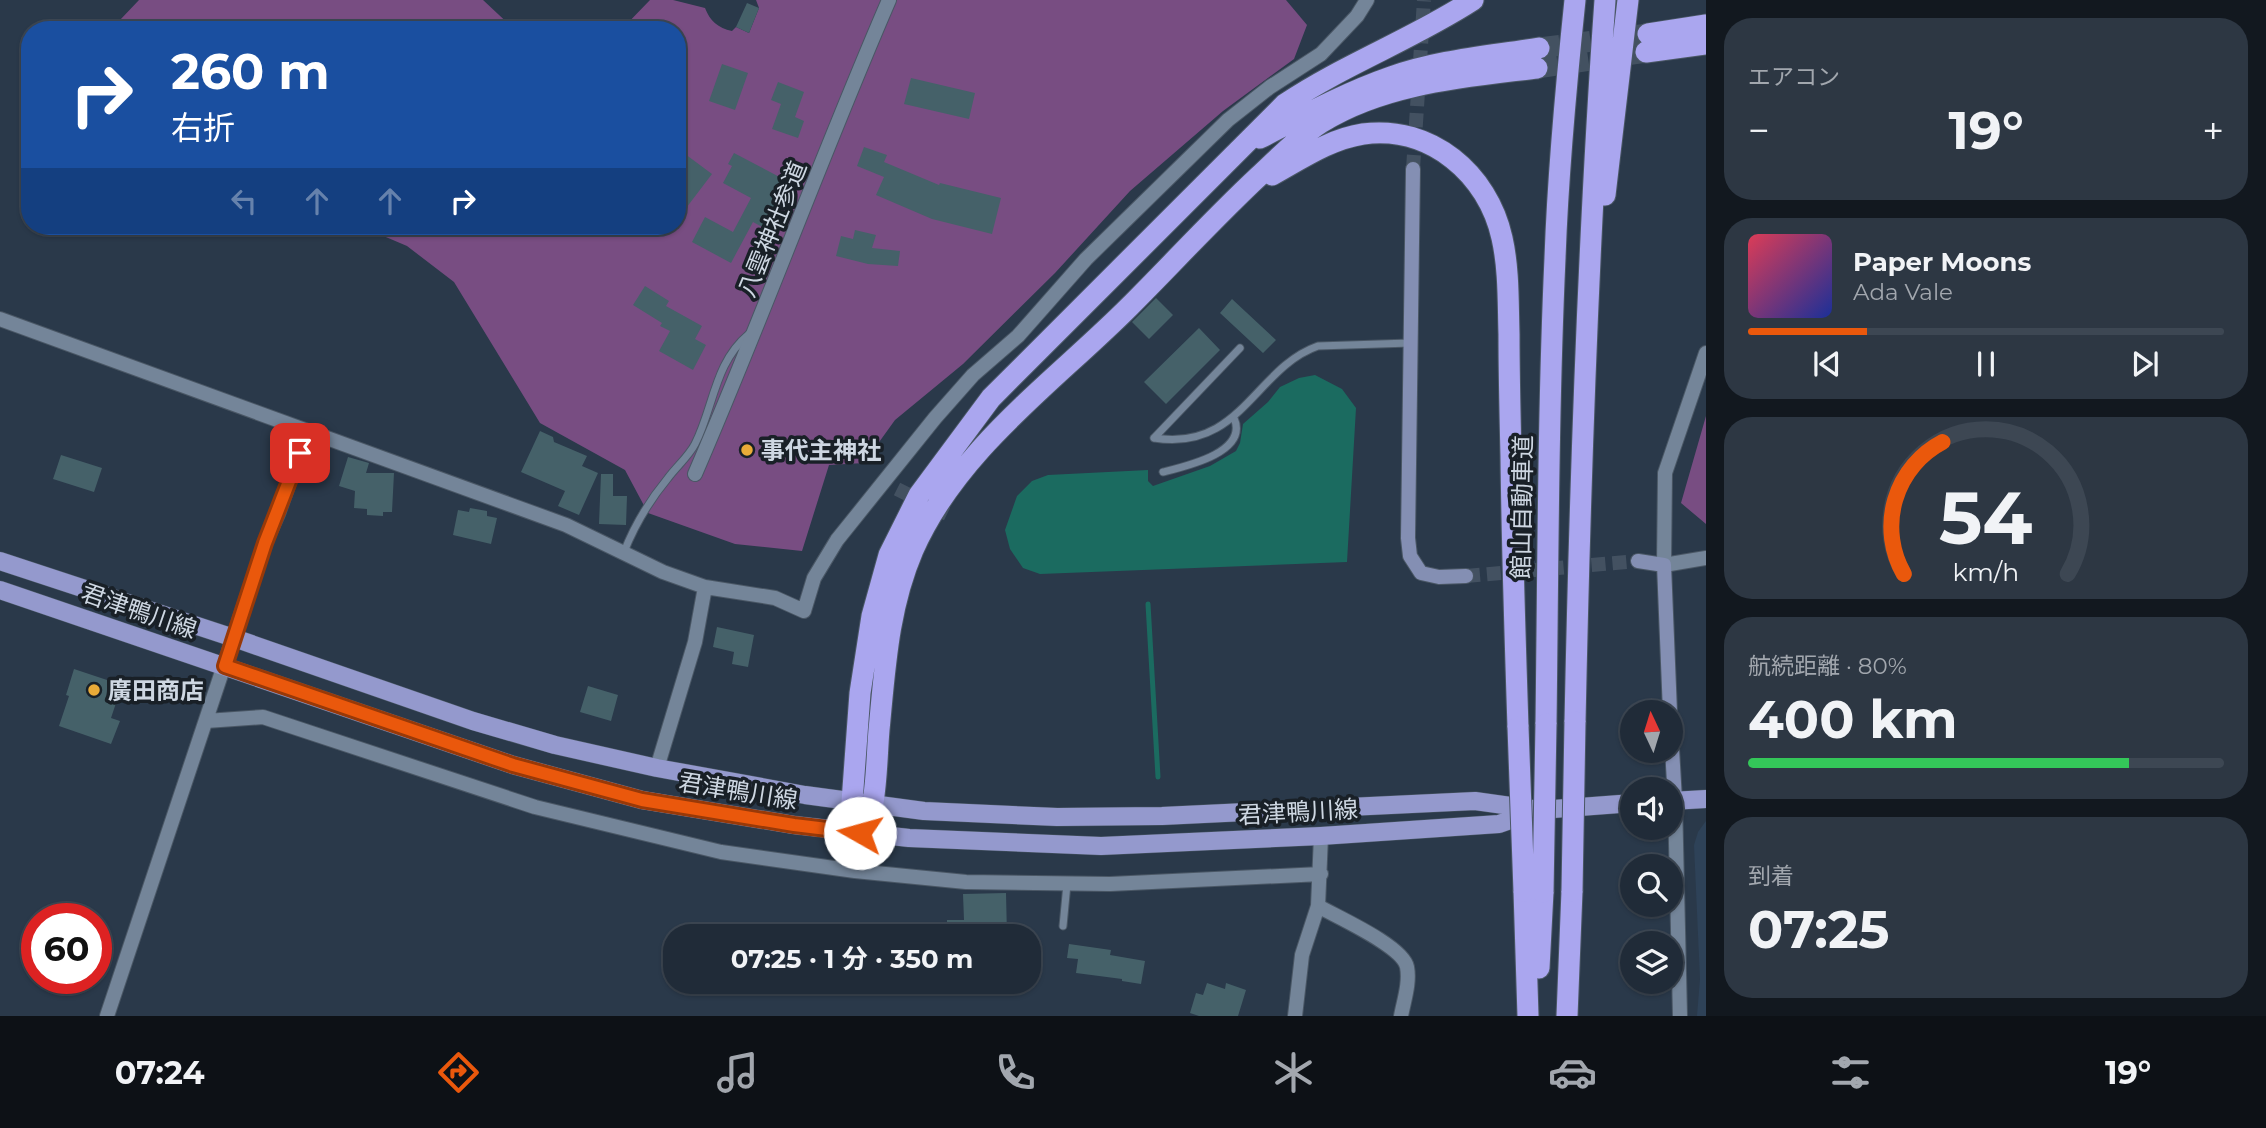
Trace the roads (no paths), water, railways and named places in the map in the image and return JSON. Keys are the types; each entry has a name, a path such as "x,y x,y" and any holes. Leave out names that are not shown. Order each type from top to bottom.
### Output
{"highway":[{"path":"862,803 860,693 872,616 889,555 919,495 991,398 1236,150 1285,104 1322,80 1440,21 1473,0"},
{"name":"館山自動車道","path":"1537,1016 1534,892 1546,724 1549,412 1563,125 1574,0"},
{"path":"1567,1016 1581,434 1589,246 1605,0"},
{"path":"1581,434 1628,0"},
{"path":"1706,24 1647,43 1706,44"},
{"path":"860,833 862,803 888,632 900,586 913,551 932,513 953,481 988,440 1128,308 1242,191 1292,145 1323,122 1356,106 1439,81 1538,58 1445,62 1392,76 1328,103 1236,150"},
{"path":"1242,191 1329,144 1364,134 1397,134 1421,139 1441,149 1469,172 1490,203 1502,238 1508,286 1518,727 1534,892 1528,1016"}],"main road":[{"name":"君津鴨川線","path":"0,561 473,721 555,745 657,768 862,803 924,811 1057,817 1162,816 1475,801 1539,810 1620,804"},
{"name":"君津鴨川線","path":"0,590 513,765 642,800 794,825 909,838 1101,846 1321,836 1499,824 1539,810"},
{"path":"1683,800 1706,799"}],"street":[{"name":"八雲神社参道","path":"695,474 889,0"},
{"path":"0,319 566,525 663,572 705,587 775,598 804,611 814,578 837,540 891,484 935,418 973,375 1018,336 1086,259 1227,120 1270,87 1321,54 1357,16 1367,0"},
{"path":"1413,169 1408,538 1410,556 1421,573 1439,577 1466,576"},
{"path":"1670,700 1664,565 1665,473 1706,353"},
{"path":"107,1016 265,543 307,432"},
{"path":"1638,561 1664,565 1706,558"},
{"path":"657,768 695,642 705,587"},
{"path":"206,721 263,717 535,807 721,852 855,871 966,882 1066,884 1321,874"},
{"path":"1295,1016 1302,955 1318,906 1321,836"},
{"path":"1674,840 1679,1016"},
{"path":"1318,906 1397,951 1407,964 1408,980 1401,1016"}],"lane":[{"path":"624,552 633,530 655,494 695,446 726,360 737,344 756,329"},
{"path":"1240,348 1154,438 1167,440 1196,437 1234,418 1269,381 1304,351 1318,346 1411,343"},
{"path":"1163,472 1188,466 1211,456 1232,442 1238,427 1234,418"},
{"path":"1063,926 1066,884"}],"waterway":[{"path":"1148,604 1158,777"}],"tunnel":[{"path":"1413,169 1424,0"},
{"path":"1539,48 1648,34"},
{"path":"1537,68 1646,52"},
{"path":"897,489 951,516"},
{"path":"1466,576 1638,561"}],"place":[{"name":"事代主神社","path":"747,450"},
{"name":"廣田商店","path":"94,690"}]}
